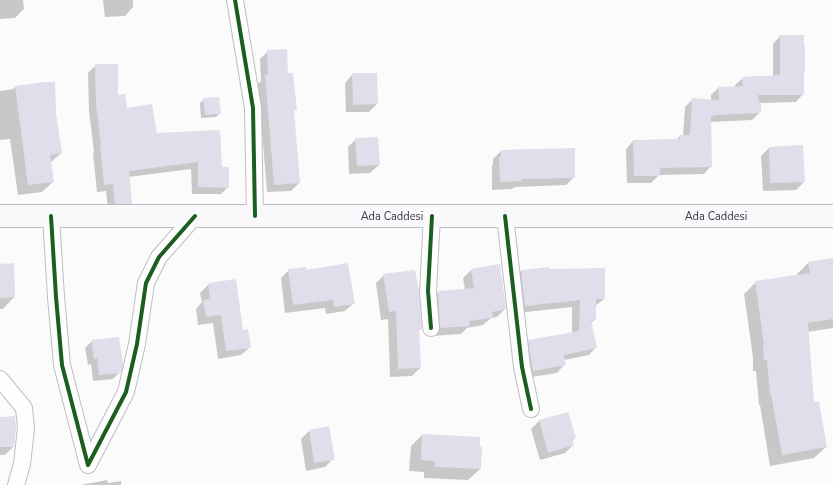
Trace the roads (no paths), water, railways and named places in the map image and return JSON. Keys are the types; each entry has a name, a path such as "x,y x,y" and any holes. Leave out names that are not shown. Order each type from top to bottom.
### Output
{"main road":[{"name":"Ada Caddesi","path":"0,216 833,216"}],"street":[{"path":"235,0 253,108 255,216"},
{"path":"51,216 62,365 88,464 126,392 137,344 146,283 159,257 195,216"},
{"path":"431,328 428,291 432,216"},
{"path":"505,216 522,367 531,409"},
{"path":"0,379 24,408 26,428 22,464 16,485"}]}
